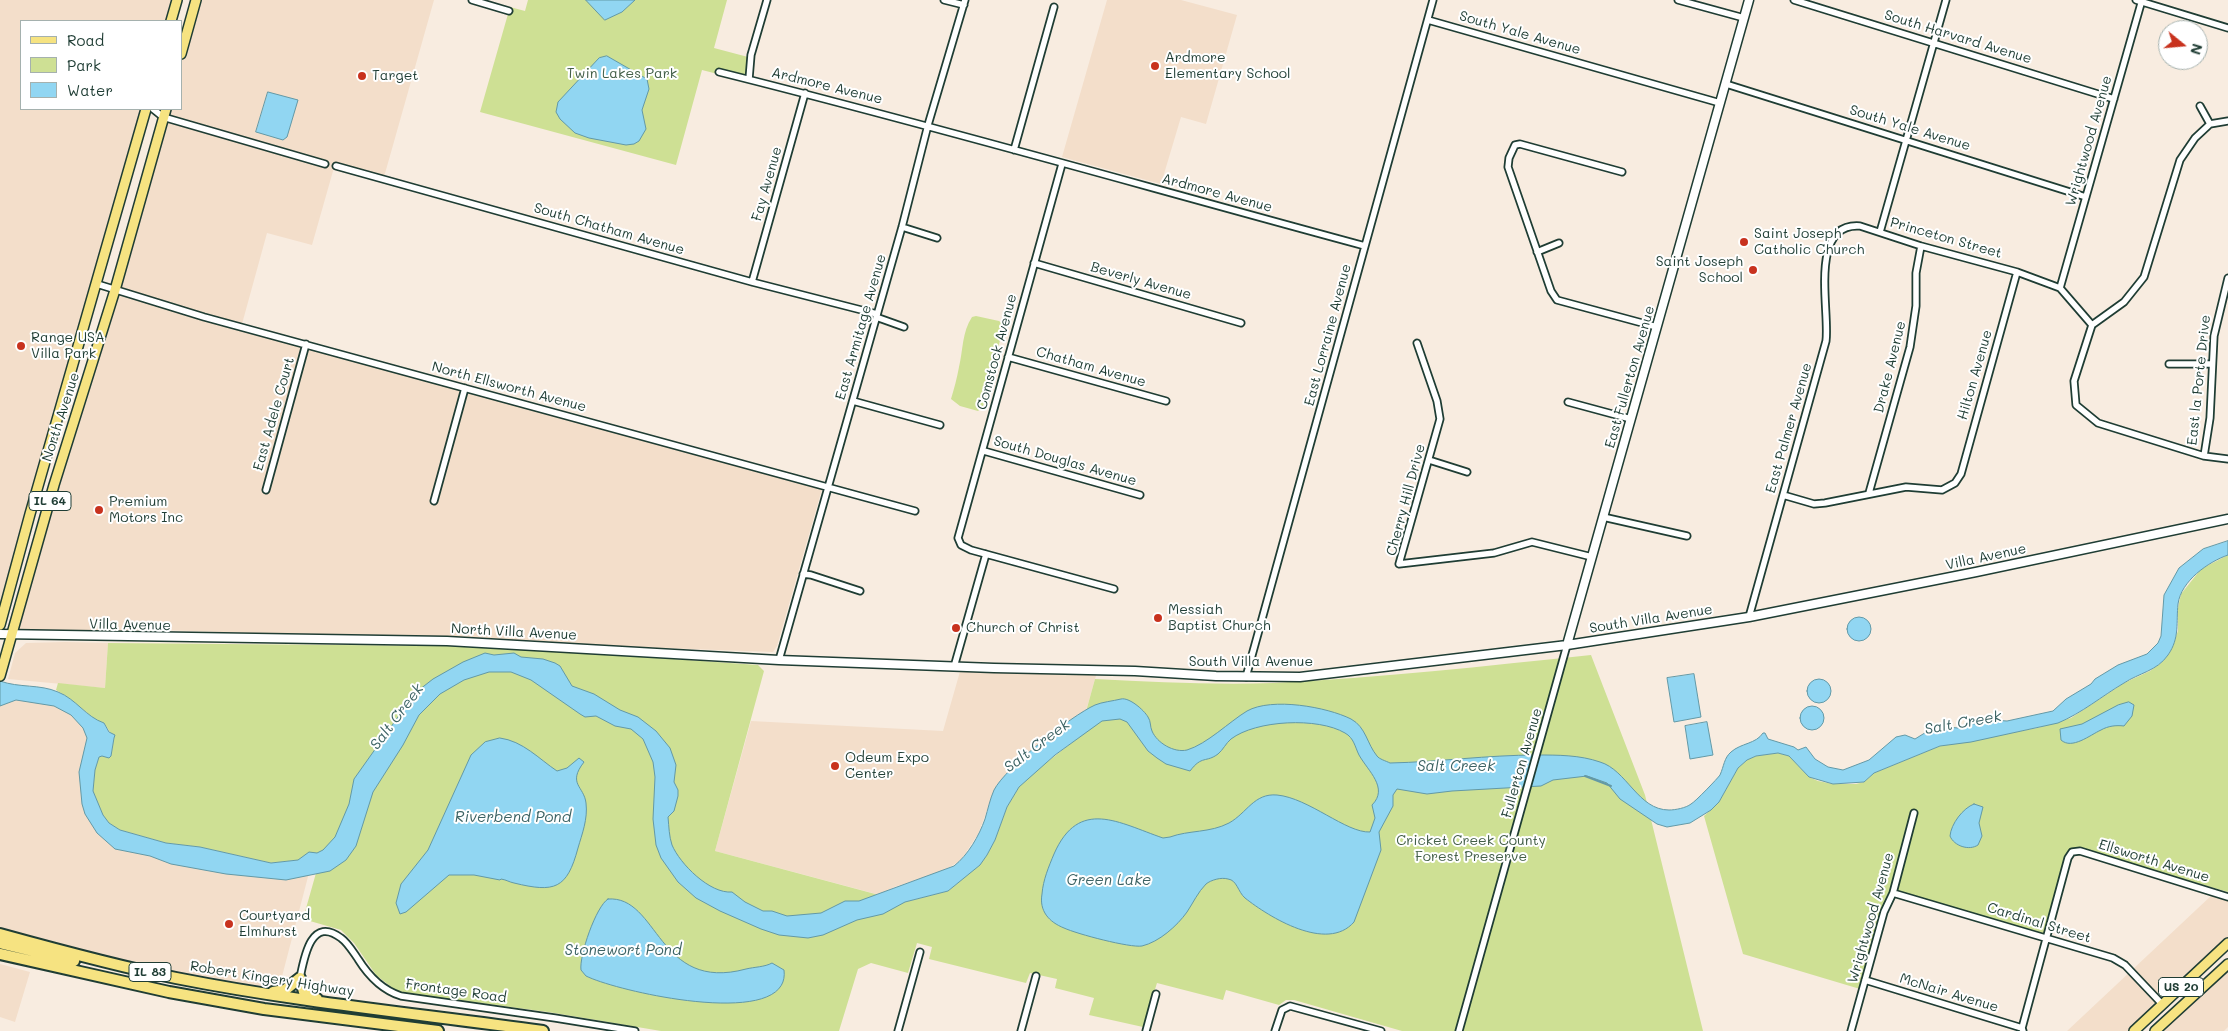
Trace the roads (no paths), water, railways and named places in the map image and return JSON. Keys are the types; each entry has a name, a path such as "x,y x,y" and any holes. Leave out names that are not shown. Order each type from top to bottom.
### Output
{"highway":[{"name":"Robert Kingery Highway","path":"0,934 176,978 332,1003 543,1031"},
{"path":"0,943 90,965 112,963"},
{"name":"IL 83","path":"0,954 169,992 264,1009 438,1031"},
{"path":"266,993 285,990 293,986 300,978"},
{"path":"300,978 304,992 307,995 332,1003"}],"main road":[{"path":"171,20 177,0"},
{"path":"182,50 196,0"},
{"name":"East Fullerton Avenue","path":"1567,645 1749,0"},
{"name":"IL 64","path":"0,625 146,110"},
{"name":"North Avenue","path":"0,675 54,485 115,290 165,113"},
{"name":"Villa Avenue","path":"1749,616 1976,572 2228,519"},
{"name":"South Villa Avenue","path":"779,660 954,667 1135,671 1246,677 1300,677 1567,645 1749,616"},
{"path":"0,634 12,635"},
{"name":"Villa Avenue","path":"12,635 248,637"},
{"name":"North Villa Avenue","path":"248,637 446,641 779,660"},
{"name":"US 20","path":"2134,1031 2228,944"},
{"name":"US 20","path":"2155,1031 2228,964"}],"street":[{"path":"472,0 509,11"},
{"path":"749,79 751,55 767,0"},
{"path":"944,0 965,3"},
{"name":"East Lorraine Avenue","path":"1246,677 1432,0"},
{"path":"1678,0 1744,18"},
{"name":"South Harvard Avenue","path":"1794,0 2114,99"},
{"path":"1880,232 1946,0"},
{"path":"2140,0 2228,28"},
{"name":"Wrightwood Avenue","path":"2060,288 2140,0"},
{"name":"East Armitage Avenue","path":"779,660 902,227 928,125 965,3"},
{"path":"1014,150 1054,8"},
{"name":"South Yale Avenue","path":"1428,20 1720,103"},
{"name":"Ardmore Avenue","path":"719,72 928,125 1062,164 1365,246"},
{"name":"South Yale Avenue","path":"1726,84 2086,197"},
{"name":"Fay Avenue","path":"752,282 805,93"},
{"path":"2200,106 2210,124"},
{"path":"165,113 325,164"},
{"path":"2228,121 2210,124 2195,138 2180,160 2144,277 2124,302 2092,325 2074,381 2076,405 2098,423 2204,456 2228,459"},
{"path":"1622,172 1520,144 1515,145 1509,158 1508,167 1551,291 1557,300 1657,327"},
{"name":"Comstock Avenue","path":"986,554 961,545 958,538 984,451 1062,164"},
{"name":"South Chatham Avenue","path":"336,166 876,315 904,327"},
{"name":"Princeton Street","path":"1830,243 1836,233 1852,226 1880,232 1921,246 2017,272 2060,288"},
{"path":"902,227 937,238"},
{"path":"1537,252 1559,243"},
{"name":"East Palmer Avenue","path":"1749,616 1826,341 1828,325 1825,273 1830,243"},
{"name":"Drake Avenue","path":"1869,493 1910,348 1916,306 1916,273 1921,246"},
{"name":"Beverly Avenue","path":"1034,263 1241,323"},
{"name":"Hilton Avenue","path":"1869,493 1906,487 1942,490 1955,484 1961,474 2017,272"},
{"name":"East la Porte Drive","path":"2204,456 2210,418 2211,364 2216,324 2228,278"},
{"name":"North Ellsworth Avenue","path":"97,284 464,388 916,511"},
{"path":"2060,288 2092,325"},
{"name":"Cherry Hill Drive","path":"1417,343 1438,401 1440,419 1399,564 1494,553 1532,542 1592,557"},
{"name":"East Adele Court","path":"266,490 306,344"},
{"name":"Chatham Avenue","path":"1008,357 1166,401"},
{"path":"2169,364 2211,364"},
{"path":"434,500 464,388"},
{"path":"853,401 940,425"},
{"path":"1568,402 1631,419"},
{"name":"South Douglas Avenue","path":"984,451 1140,495"},
{"path":"1429,460 1467,472"},
{"path":"1783,495 1814,504 1869,493"},
{"path":"1603,517 1687,536"},
{"path":"954,667 986,554 1114,589"},
{"path":"803,574 860,592"},
{"name":"Fullerton Avenue","path":"1459,1031 1542,740 1567,645"},
{"name":"Wrightwood Avenue","path":"1851,1031 1884,912 1893,893 1914,813"},
{"name":"Ellsworth Avenue","path":"2046,938 2068,858 2072,852 2080,851 2228,896"},
{"name":"Cardinal Street","path":"1893,893 2113,958 2125,965 2162,1004"},
{"name":"Frontage Road","path":"300,978 304,955 309,943 317,935 329,933 346,942 375,980 388,991 401,996 635,1031"},
{"path":"2022,1030 2046,938"},
{"path":"898,1031 920,952"},
{"path":"1021,1031 1036,976"},
{"name":"McNair Avenue","path":"1865,980 2022,1030"},
{"path":"1146,1031 1156,994"},
{"path":"1275,1031 1282,1010 1290,1006 1381,1031"}],"water":[{"path":"586,0 635,0 622,12 605,20"},
{"path":"607,56 647,79 649,89 642,110 646,129 639,141 634,144 626,145 589,138 575,133 560,119 556,112 558,102 599,58"},
{"path":"268,92 298,100 287,137 283,140 256,132"},
{"name":"Green Lake","path":"2228,541 2228,555 2204,568 2184,588 2178,604 2177,630 2172,649 2159,665 2058,723 1971,742 1940,746 1874,773 1864,782 1833,784 1809,777 1789,756 1778,753 1756,756 1747,760 1738,768 1719,802 1711,810 1690,823 1667,827 1657,824 1620,799 1607,783 1587,776 1553,780 1541,786 1427,794 1397,789 1393,795 1393,806 1379,832 1381,850 1354,922 1343,931 1329,934 1298,929 1268,914 1245,898 1231,880 1225,878 1216,879 1206,884 1187,912 1173,928 1155,941 1142,946 1103,940 1064,928 1054,923 1046,915 1041,900 1048,868 1064,836 1075,825 1088,820 1116,821 1163,838 1222,826 1235,819 1256,800 1269,795 1277,795 1302,802 1360,831 1370,832 1375,818 1372,805 1377,799 1378,786 1348,735 1333,728 1319,725 1287,723 1256,728 1231,739 1218,754 1201,761 1190,771 1166,764 1148,751 1127,722 1120,719 1102,721 1055,755 1019,787 1007,807 995,840 987,855 980,865 948,891 905,902 883,914 857,920 823,935 808,938 779,935 761,929 696,898 678,882 661,858 656,845 653,819 655,777 653,762 643,739 631,729 615,726 596,716 585,717 531,680 511,672 489,672 464,680 440,694 419,715 403,745 373,792 356,846 346,860 330,871 286,880 226,874 171,864 150,856 115,849 97,833 85,814 82,804 79,772 87,738 83,728 71,715 54,706 16,700 0,706 0,681 58,692 92,717 104,723 109,732 115,735 111,756 109,758 99,757 95,770 93,791 103,815 109,823 120,830 166,843 200,847 271,863 298,860 309,852 317,853 323,850 335,837 349,804 354,779 415,693 433,679 463,662 485,653 494,655 514,653 521,657 543,659 560,666 572,686 594,694 620,710 638,717 656,731 670,748 676,765 674,782 678,790 678,796 674,811 668,817 670,835 676,853 689,869 714,888 732,892 745,902 763,911 772,911 787,916 821,913 845,901 859,901 954,866 968,851 980,832 994,790 1001,780 1040,743 1084,711 1101,703 1121,699 1132,702 1148,717 1154,735 1162,743 1182,751 1202,743 1247,711 1258,707 1285,704 1328,711 1351,719 1360,726 1377,756 1390,763 1518,755 1561,755 1585,758 1609,766 1649,804 1658,808 1674,810 1686,807 1706,790 1720,775 1725,760 1731,752 1760,737 1763,733 1765,733 1768,739 1798,750 1806,747 1815,759 1828,767 1843,770 1869,760 1896,737 1905,735 1915,739 1936,726 1958,728 1968,723 1975,724 1992,720 2007,721 2053,711 2066,699 2118,665 2147,654 2158,643 2161,636 2164,595 2179,568 2203,549"},
{"path":"1859,617 1868,620 1871,629 1868,638 1859,641 1850,638 1847,629 1850,620"},
{"path":"1694,674 1701,717 1674,722 1667,678"},
{"path":"1819,679 1828,682 1831,691 1828,700 1819,703 1810,700 1807,691 1810,682"},
{"path":"2129,702 2134,705 2132,716 2124,726 2106,728 2076,743 2065,743 2061,740 2060,729 2082,724 2118,705"},
{"path":"1812,706 1821,709 1824,718 1821,727 1812,730 1803,727 1800,718 1803,709"},
{"path":"1707,722 1713,755 1690,759 1685,726"},
{"name":"Riverbend Pond","path":"500,738 516,743 530,751 557,771 567,768 579,758 584,762 579,769 577,780 585,797 585,821 574,862 569,872 564,880 557,885 540,888 474,875 449,875 406,912 400,914 396,903 401,884 428,850 471,755 485,742"},
{"path":"1974,804 1983,807 1979,823 1982,836 1978,845 1970,848 1958,845 1950,836 1955,822 1962,813"},
{"name":"Stonewort Pond","path":"608,899 625,902 639,912 677,956 694,968 717,973 759,967 772,963 784,970 779,988 761,999 733,1003 700,1002 632,990 586,976 581,970 581,963 586,943 598,911"}],"waterway":[{"name":"Salt Creek","path":"1585,776 1611,786"}],"place":[{"name":"Ardmore Elementary School","path":"1155,66"},
{"name":"Target","path":"362,76"},
{"name":"Saint Joseph Catholic Church","path":"1744,242"},
{"name":"Saint Joseph School","path":"1753,270"},
{"name":"Range USA Villa Park","path":"21,346"},
{"name":"Premium Motors Inc","path":"99,510"},
{"name":"Messiah Baptist Church","path":"1158,618"},
{"name":"Church of Christ","path":"956,628"},
{"name":"Odeum Expo Center","path":"835,766"},
{"name":"Courtyard Elmhurst","path":"229,924"}],"park label":[{"name":"Twin Lakes Park","path":"622,74"},
{"name":"Cricket Creek County Forest Preserve","path":"1471,850"}]}
